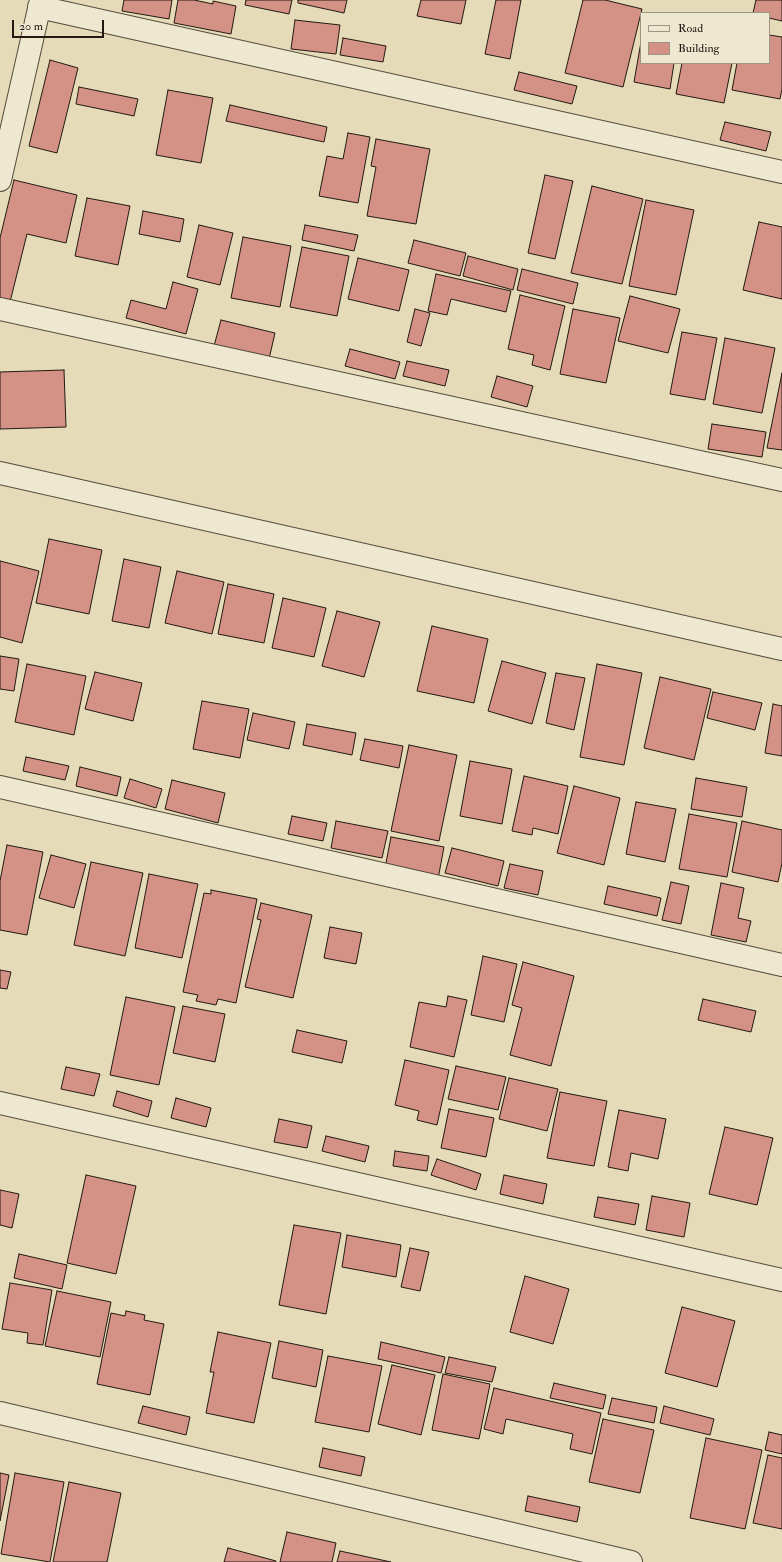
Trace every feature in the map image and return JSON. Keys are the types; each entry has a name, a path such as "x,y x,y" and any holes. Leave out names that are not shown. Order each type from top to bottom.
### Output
{"street":[{"path":"0,180 40,3 782,172"},
{"path":"0,309 782,480"},
{"path":"0,473 782,649"},
{"path":"0,787 782,964"},
{"path":"0,1103 782,1280"},
{"path":"0,1413 631,1562"}],"building":[{"path":"124,0 172,0 169,19 122,11"},
{"path":"178,0 194,0 213,4 213,1 236,6 231,34 174,23"},
{"path":"246,0 292,0 289,14 245,5"},
{"path":"298,0 347,0 344,13 298,3"},
{"path":"421,0 466,0 461,24 417,16"},
{"path":"496,0 521,0 510,59 485,54"},
{"path":"583,0 605,0 642,9 640,12 623,87 565,73"},
{"path":"756,0 782,0 782,21 770,18 770,12 753,12"},
{"path":"295,20 340,25 336,54 291,49"},
{"path":"770,35 782,37 782,89 780,99 732,90 737,64 770,64"},
{"path":"343,38 386,46 383,62 340,55"},
{"path":"640,48 640,64 674,64 670,89 634,82"},
{"path":"50,60 78,68 57,153 29,146"},
{"path":"682,64 732,64 724,103 676,94"},
{"path":"519,72 577,86 572,104 514,90"},
{"path":"79,87 138,99 134,116 76,104"},
{"path":"168,90 213,98 201,163 156,155"},
{"path":"230,105 327,127 324,142 226,121"},
{"path":"725,122 771,132 766,151 720,140"},
{"path":"348,133 370,137 358,203 319,196 327,156 343,159"},
{"path":"376,139 430,149 416,224 367,216 376,167 371,166"},
{"path":"545,175 573,181 555,259 528,253"},
{"path":"14,180 77,195 66,243 27,234 10,302 0,300 0,238"},
{"path":"592,186 643,199 622,284 571,273"},
{"path":"87,198 130,206 118,265 75,256"},
{"path":"646,200 694,210 676,295 629,286"},
{"path":"143,211 184,219 180,242 139,234"},
{"path":"759,222 782,227 782,299 743,290"},
{"path":"199,225 233,233 220,285 187,277"},
{"path":"305,225 358,235 354,251 302,240"},
{"path":"243,237 291,246 280,307 231,298"},
{"path":"414,240 466,253 460,276 408,263"},
{"path":"302,247 349,256 337,316 290,307"},
{"path":"468,256 518,269 513,290 463,276"},
{"path":"358,258 409,270 399,311 348,299"},
{"path":"522,269 578,283 573,304 517,290"},
{"path":"436,274 511,291 506,312 451,299 447,315 428,311"},
{"path":"173,282 198,289 186,334 126,318 131,300 166,309"},
{"path":"520,295 565,306 550,370 532,365 534,355 508,349"},
{"path":"630,296 680,309 668,353 618,341"},
{"path":"415,309 430,313 421,346 407,342"},
{"path":"573,309 620,318 606,383 560,374"},
{"path":"221,320 275,333 269,359 214,346"},
{"path":"682,332 717,338 705,400 670,394"},
{"path":"725,338 775,348 762,413 713,404"},
{"path":"350,349 400,362 395,379 345,366"},
{"path":"407,361 449,370 445,386 403,376"},
{"path":"64,370 66,427 0,429 0,372"},
{"path":"782,373 782,450 767,448"},
{"path":"497,376 533,386 527,407 491,397"},
{"path":"712,424 766,432 762,457 708,449"},
{"path":"49,539 102,550 89,614 36,603"},
{"path":"124,559 161,567 149,628 112,621"},
{"path":"0,561 39,571 22,643 0,637"},
{"path":"177,571 224,582 212,634 165,623"},
{"path":"228,584 274,594 264,643 218,634"},
{"path":"283,598 326,608 314,657 272,648"},
{"path":"337,611 380,622 364,677 322,666"},
{"path":"432,626 488,639 474,703 417,691"},
{"path":"0,656 19,659 14,691 0,689"},
{"path":"502,661 546,673 532,724 488,711"},
{"path":"27,664 86,676 74,735 15,722"},
{"path":"597,664 642,673 624,765 580,757"},
{"path":"95,672 142,683 133,721 85,709"},
{"path":"556,673 585,678 574,730 546,723"},
{"path":"660,677 711,689 694,760 644,748"},
{"path":"713,692 762,703 755,730 707,718"},
{"path":"202,701 249,709 240,758 193,749"},
{"path":"773,704 782,706 782,756 765,753"},
{"path":"253,713 295,722 289,749 247,740"},
{"path":"307,724 356,733 352,755 303,745"},
{"path":"365,739 403,746 399,768 360,760"},
{"path":"409,745 457,755 439,841 391,831"},
{"path":"26,757 69,766 65,780 23,771"},
{"path":"470,761 512,769 502,824 460,816"},
{"path":"80,767 121,777 117,796 76,786"},
{"path":"524,776 568,786 558,834 533,828 532,835 512,831"},
{"path":"696,778 747,787 742,817 691,809"},
{"path":"130,779 162,789 156,808 124,798"},
{"path":"172,780 225,793 218,823 165,809"},
{"path":"574,786 620,798 604,865 557,853"},
{"path":"636,802 676,809 665,862 626,854"},
{"path":"689,814 737,823 727,877 679,869"},
{"path":"292,816 327,823 323,841 288,834"},
{"path":"336,821 388,831 382,858 331,848"},
{"path":"742,821 782,830 782,863 778,882 732,872"},
{"path":"391,837 444,847 438,879 385,868"},
{"path":"7,845 43,852 27,935 0,930 0,881"},
{"path":"452,848 504,861 498,886 445,873"},
{"path":"51,855 86,864 74,908 39,898"},
{"path":"91,862 143,873 125,956 74,945"},
{"path":"510,864 543,871 538,895 504,888"},
{"path":"149,874 198,884 182,958 135,948"},
{"path":"671,882 689,886 681,924 662,920"},
{"path":"721,883 744,888 738,918 751,921 746,942 711,935"},
{"path":"608,886 661,898 657,916 604,904"},
{"path":"211,890 257,899 236,1003 218,999 216,1005 196,1001 198,995 183,992 204,893 211,894"},
{"path":"261,903 312,915 293,998 245,987 261,920 257,919"},
{"path":"330,927 362,933 356,964 324,958"},
{"path":"483,956 517,964 504,1022 471,1015"},
{"path":"523,962 574,976 551,1066 510,1055 522,1008 512,1005"},
{"path":"0,970 11,972 7,989 0,988"},
{"path":"448,996 467,1000 454,1057 410,1047 419,1002 446,1007"},
{"path":"126,997 175,1007 159,1085 110,1075"},
{"path":"703,999 756,1011 751,1032 698,1020"},
{"path":"183,1006 225,1014 215,1062 173,1053"},
{"path":"297,1030 347,1041 342,1063 292,1052"},
{"path":"405,1060 449,1070 437,1125 417,1120 419,1111 395,1105"},
{"path":"456,1066 506,1077 498,1110 448,1099"},
{"path":"66,1067 100,1074 94,1096 61,1089"},
{"path":"509,1078 558,1089 547,1131 499,1119"},
{"path":"117,1091 152,1101 148,1117 113,1106"},
{"path":"560,1092 607,1101 594,1166 547,1158"},
{"path":"176,1098 211,1108 206,1127 171,1118"},
{"path":"449,1109 494,1118 486,1157 441,1148"},
{"path":"619,1110 666,1119 658,1159 631,1153 628,1171 608,1167"},
{"path":"279,1119 312,1126 307,1148 274,1142"},
{"path":"725,1127 773,1138 757,1205 709,1194"},
{"path":"326,1136 369,1146 365,1162 322,1151"},
{"path":"395,1151 429,1156 427,1171 393,1166"},
{"path":"437,1159 481,1174 476,1190 431,1175"},
{"path":"86,1175 136,1186 116,1274 67,1263"},
{"path":"504,1175 547,1184 543,1204 500,1194"},
{"path":"0,1190 19,1194 12,1228 0,1225"},
{"path":"652,1196 690,1203 684,1237 646,1230"},
{"path":"598,1197 639,1204 635,1225 594,1217"},
{"path":"294,1225 341,1233 326,1314 279,1305"},
{"path":"347,1235 401,1245 396,1277 342,1267"},
{"path":"410,1248 429,1252 420,1291 401,1287"},
{"path":"19,1254 67,1265 62,1289 14,1278"},
{"path":"525,1276 569,1289 553,1344 510,1332"},
{"path":"10,1283 52,1290 43,1345 27,1343 28,1333 2,1329"},
{"path":"57,1291 111,1302 100,1357 45,1346"},
{"path":"682,1307 735,1321 717,1387 665,1373"},
{"path":"126,1311 145,1315 144,1320 164,1324 150,1395 97,1384 111,1313 125,1316"},
{"path":"218,1332 271,1343 254,1423 206,1413 214,1372 210,1372"},
{"path":"279,1341 323,1350 316,1387 272,1378"},
{"path":"381,1342 445,1357 441,1373 378,1359"},
{"path":"328,1356 382,1366 369,1432 315,1422"},
{"path":"449,1357 496,1367 492,1382 445,1373"},
{"path":"392,1365 435,1375 421,1435 378,1424"},
{"path":"443,1374 490,1384 479,1439 432,1430"},
{"path":"554,1383 606,1395 603,1409 550,1398"},
{"path":"494,1388 601,1413 592,1454 570,1449 573,1434 506,1419 503,1434 484,1429"},
{"path":"612,1398 657,1407 654,1423 608,1414"},
{"path":"143,1406 190,1417 186,1435 138,1423"},
{"path":"664,1406 714,1419 710,1435 660,1423"},
{"path":"603,1419 654,1430 640,1493 589,1482"},
{"path":"769,1432 782,1435 782,1454 765,1450"},
{"path":"706,1438 762,1450 745,1529 690,1518"},
{"path":"323,1448 365,1457 361,1476 319,1467"},
{"path":"768,1455 782,1458 782,1529 753,1523"},
{"path":"0,1473 9,1475 0,1521"},
{"path":"15,1473 64,1482 50,1562 1,1554"},
{"path":"69,1482 121,1493 107,1562 53,1562"},
{"path":"528,1496 580,1507 577,1522 525,1511"},
{"path":"287,1532 336,1543 332,1562 280,1562"},
{"path":"228,1548 276,1561 276,1562 224,1562"},
{"path":"340,1551 391,1562 337,1562"}]}
